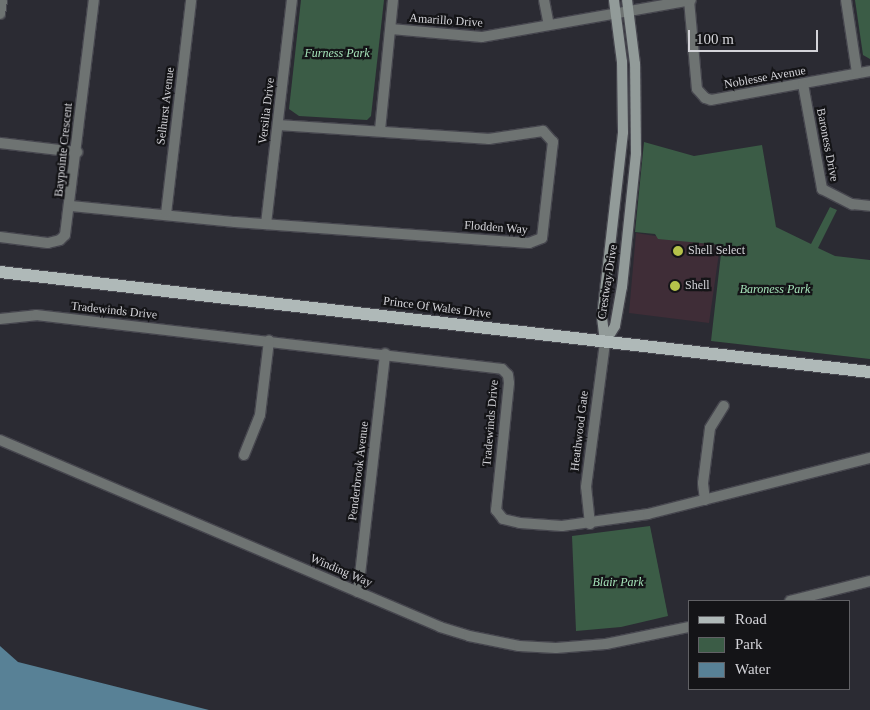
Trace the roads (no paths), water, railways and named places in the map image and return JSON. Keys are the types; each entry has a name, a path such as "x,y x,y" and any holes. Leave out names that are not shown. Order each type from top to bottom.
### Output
{"main road":[{"name":"Prince Of Wales Drive","path":"0,272 870,372"}],"street":[{"path":"0,14 2,0"},
{"name":"Baypointe Crescent","path":"0,237 48,243 60,240 69,226 94,0"},
{"name":"Selhurst Avenue","path":"166,214 191,0"},
{"name":"Versilia Drive","path":"266,224 292,0"},
{"path":"380,130 392,0"},
{"path":"544,0 549,25"},
{"name":"Crestway Drive","path":"605,342 602,317 623,132 622,62 614,0"},
{"name":"Crestway Drive","path":"605,342 615,326 622,287 636,153 635,64 627,0"},
{"name":"Amarillo Drive","path":"390,29 482,37 690,0"},
{"name":"Noblesse Avenue","path":"690,0 699,95 711,100 870,71"},
{"path":"846,0 857,74"},
{"name":"Baroness Drive","path":"803,84 822,189 852,204 870,206"},
{"name":"Flodden Way","path":"71,206 266,224 529,244 542,238 554,142 548,133 539,132 489,138 279,125"},
{"path":"0,143 77,152"},
{"name":"Tradewinds Drive","path":"0,319 36,315 502,369 508,375 509,383 496,510 502,519 520,523 562,526 590,524 705,500 870,458"},
{"path":"244,455 260,415 269,341"},
{"name":"Heathwood Gate","path":"590,524 586,487 605,342"},
{"name":"Penderbrook Avenue","path":"358,592 385,354"},
{"path":"705,500 703,483 710,428 724,406"},
{"name":"Winding Way","path":"0,440 440,627 519,646 556,648 606,644 688,627"},
{"path":"794,600 870,581"}],"water":[{"path":"0,646 18,662 209,710 0,710"}],"place":[{"name":"Shell Select","path":"678,251"},
{"name":"Shell","path":"675,286"}],"park label":[{"name":"Furness Park","path":"337,54"},
{"name":"Baroness Park","path":"775,290"},
{"name":"Blair Park","path":"618,583"}]}
